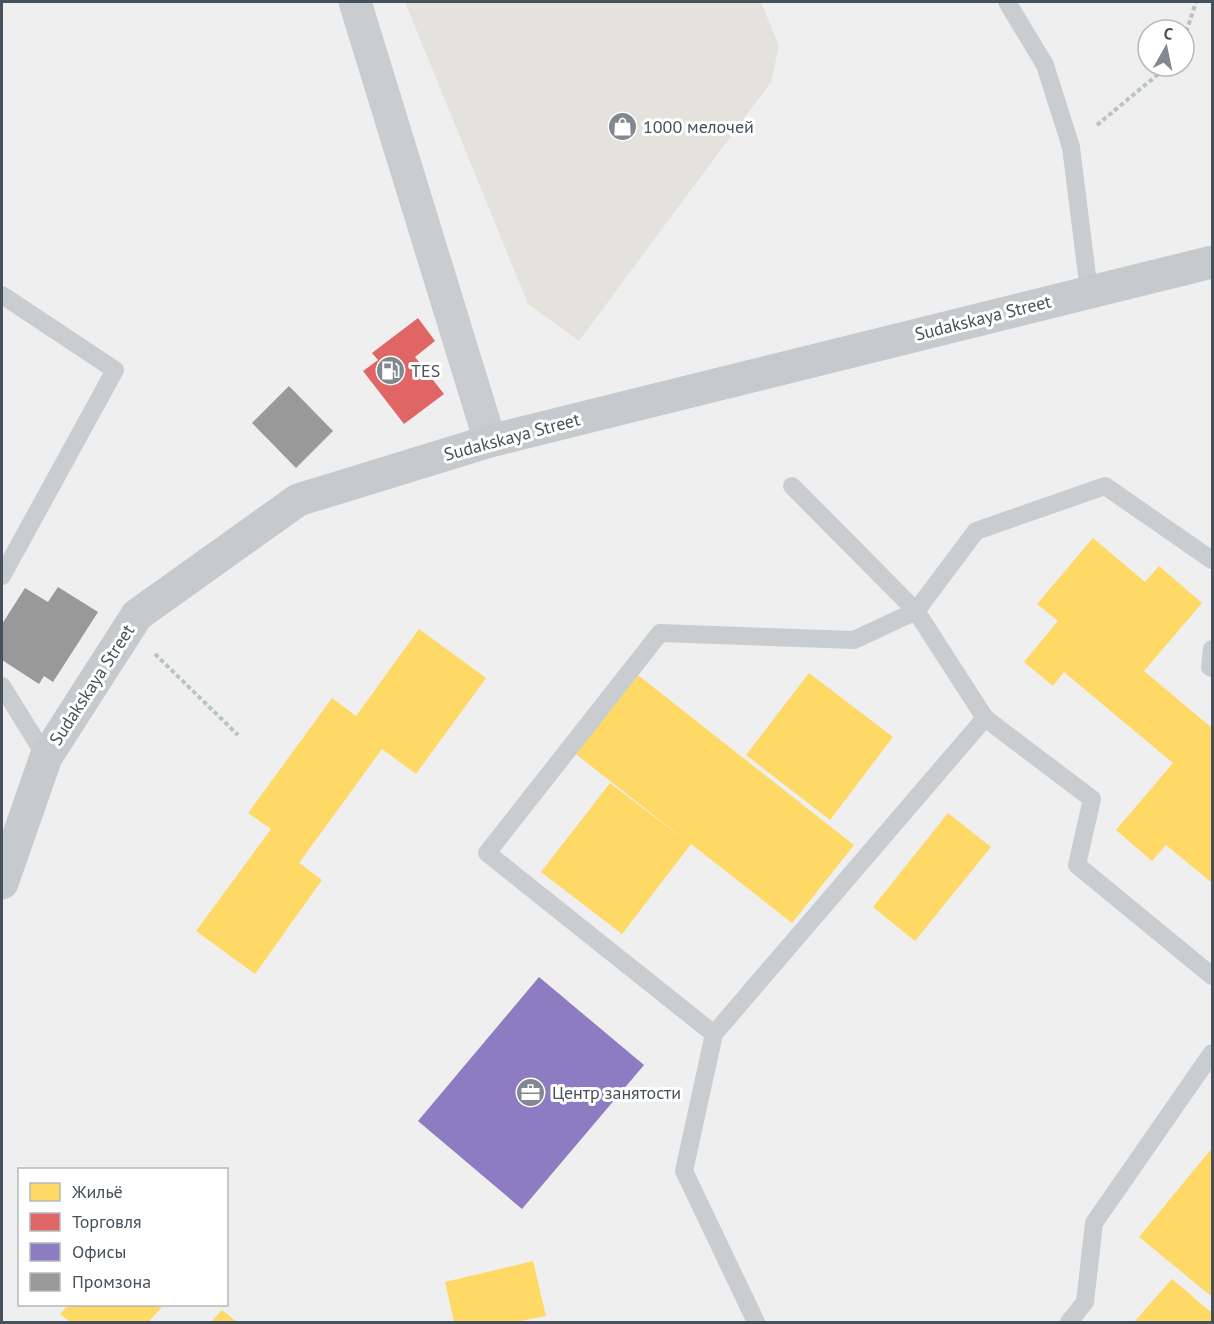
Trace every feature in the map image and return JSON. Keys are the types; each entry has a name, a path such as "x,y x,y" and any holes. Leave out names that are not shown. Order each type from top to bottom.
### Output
{"main road":[{"name":"Sudakskaya Street","path":"2,883 46,757 137,615 298,500 490,441 1212,262"}],"street":[{"path":"354,2 490,441"}],"lane":[{"path":"1006,2 1046,64 1071,147 1089,291"},
{"path":"2,295 115,370 2,576"},
{"path":"792,486 916,611 985,718 1092,799 1077,865 1212,976"},
{"path":"714,1034 487,853 660,633 854,640 916,611 976,531 1105,486 1212,560"},
{"path":"1212,649 1210,667 1212,668"},
{"path":"2,686 46,757"},
{"path":"756,1323 684,1171 714,1034 985,718"},
{"path":"1069,1323 1085,1302 1094,1223 1212,1053"}],"path":[{"path":"1191,18 1196,2"},
{"path":"1071,147 1154,78"},
{"path":"115,650 146,645 238,735"}],"shaded area":[{"path":"405,2 761,2 779,46 771,82 579,341 528,304"}],"building: Жильё":[{"path":"1093,538 1145,582 1159,566 1202,603 1144,671 1212,728 1212,883 1166,845 1152,861 1116,830 1173,763 1064,672 1053,686 1024,662 1058,621 1037,604"},
{"path":"419,629 486,678 416,774 382,749 299,863 322,880 255,974 196,931 271,829 248,813 332,698 356,716"},
{"path":"634,672 854,845 792,923 691,844 622,934 541,872 610,783 689,843 572,751"},
{"path":"809,673 893,737 830,820 746,755"},
{"path":"948,813 991,847 915,941 873,907"},
{"path":"1212,1148 1212,1294 1211,1296 1139,1237"},
{"path":"533,1261 546,1316 515,1322 454,1322 445,1282"},
{"path":"1172,1279 1212,1313 1212,1322 1134,1322"},
{"path":"67,1306 163,1306 148,1322 70,1322 60,1314"},
{"path":"222,1310 237,1322 211,1322"}],"building: Торговля":[{"path":"418,318 435,341 415,357 444,394 404,424 363,371 378,360 372,353"}],"building: Офисы":[{"name":"Центр занятости","path":"539,977 644,1065 522,1209 418,1121"}],"building: Промзона":[{"path":"289,386 333,431 296,468 252,423"},
{"path":"58,587 98,612 53,682 44,676 39,684 2,660 2,624 25,588 48,602"}],"place":[{"name":"1000 мелочей","path":"622,127"},
{"name":"TES","path":"390,371"},
{"name":"Центр занятости","path":"531,1093"}]}
